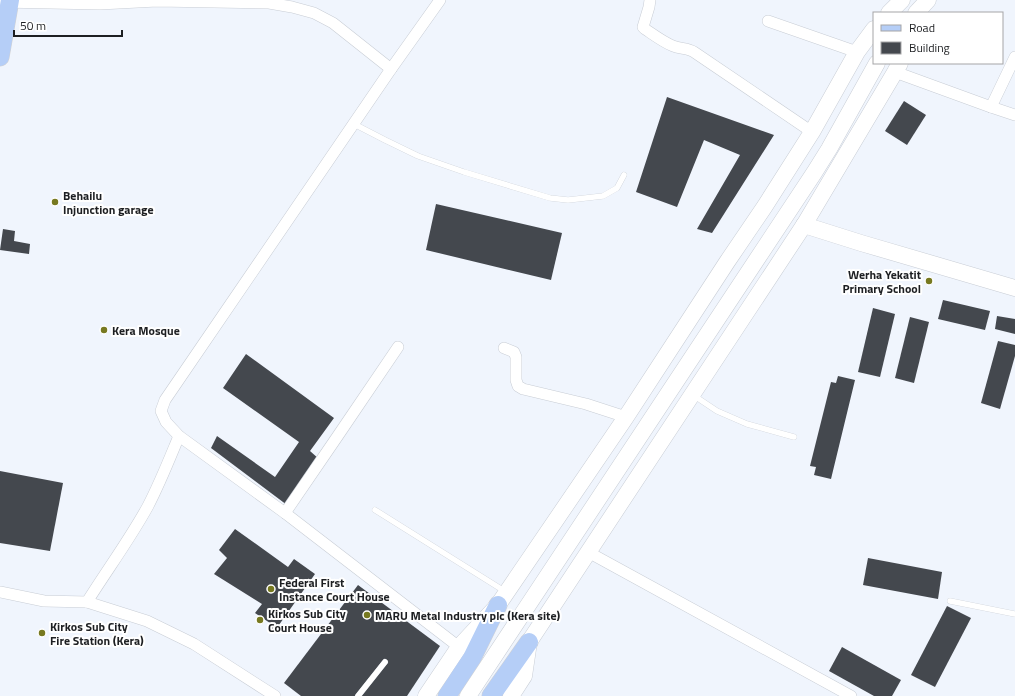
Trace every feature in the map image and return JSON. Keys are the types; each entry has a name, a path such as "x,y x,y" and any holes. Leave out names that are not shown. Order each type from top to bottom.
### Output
{"main road":[{"path":"890,12 902,0"},
{"path":"901,12 907,0"},
{"path":"917,12 928,0"},
{"path":"922,12 928,0"},
{"path":"0,57 6,1"},
{"path":"426,696 459,647 502,598 626,418 765,206 812,132 857,52 873,30"},
{"path":"468,696 814,173 876,64"},
{"path":"491,696 529,642 804,225 897,68"},
{"path":"804,225 1015,288"},
{"path":"447,696 472,658 502,598"},
{"path":"511,696 524,676 529,642"}],"street":[{"path":"440,0 165,400 161,411 166,422 179,436 284,513 459,647"},
{"path":"650,0 650,7 643,27 645,29 671,45 678,48 691,50 812,132"},
{"path":"6,1 100,4 157,1 269,3 292,7 314,12 333,23 391,70"},
{"path":"768,21 857,52"},
{"path":"991,107 1015,57"},
{"path":"897,68 991,107 1015,115"},
{"path":"284,513 342,431 398,347"},
{"path":"504,348 514,352 516,357 516,380 518,386 523,389 586,404 626,418"},
{"path":"87,602 148,506 162,479 179,436"},
{"path":"588,552 850,696"},
{"path":"0,592 44,600 87,602 147,621 194,644 276,696"}],"lane":[{"path":"354,124 418,156 464,172 550,198 568,200 603,196 617,188 624,175"},
{"path":"692,395 717,411 747,424 794,437"},
{"path":"375,510 502,598"},
{"path":"950,601 1015,614"},
{"path":"358,696 385,662"}],"building":[{"path":"667,97 774,135 712,233 697,229 740,155 704,140 677,207 636,192"},
{"path":"904,101 926,115 907,145 885,131"},
{"path":"436,204 562,233 551,280 426,250"},
{"path":"3,229 15,231 14,241 30,244 29,254 0,250"},
{"path":"943,300 990,311 985,330 938,319"},
{"path":"873,308 895,314 880,377 858,372"},
{"path":"997,316 1015,319 1015,334 995,329"},
{"path":"910,317 929,322 914,383 895,378"},
{"path":"998,341 1015,345 1015,356 1000,409 981,403"},
{"path":"246,354 334,418 310,451 319,459 287,505 211,448 217,436 275,477 299,442 223,388"},
{"path":"838,376 855,380 831,479 814,475 816,467 810,466 831,382 836,383"},
{"path":"0,471 63,483 50,551 0,543"},
{"name":"Federal First Instance Court House","path":"235,529 288,567 294,559 315,574 274,632 268,627 270,623 255,613 262,604 214,574 227,558 219,550"},
{"path":"868,558 942,572 938,599 863,585"},
{"name":"MARU Metal Industry plc (Kera site)","path":"358,585 440,646 407,696 301,696 284,683"},
{"path":"947,606 971,618 935,687 911,675"},
{"path":"842,647 901,680 892,696 874,696 829,671"}],"place":[{"name":"Behailu Injunction garage","path":"55,202"},
{"name":"Werha Yekatit Primary School","path":"929,281"},
{"name":"Kera Mosque","path":"104,330"},
{"name":"Federal First Instance Court House","path":"271,589"},
{"name":"MARU Metal Industry plc (Kera site)","path":"367,615"},
{"name":"Kirkos Sub City Court House","path":"260,620"},
{"name":"Kirkos Sub City Fire Station (Kera)","path":"42,633"}]}
